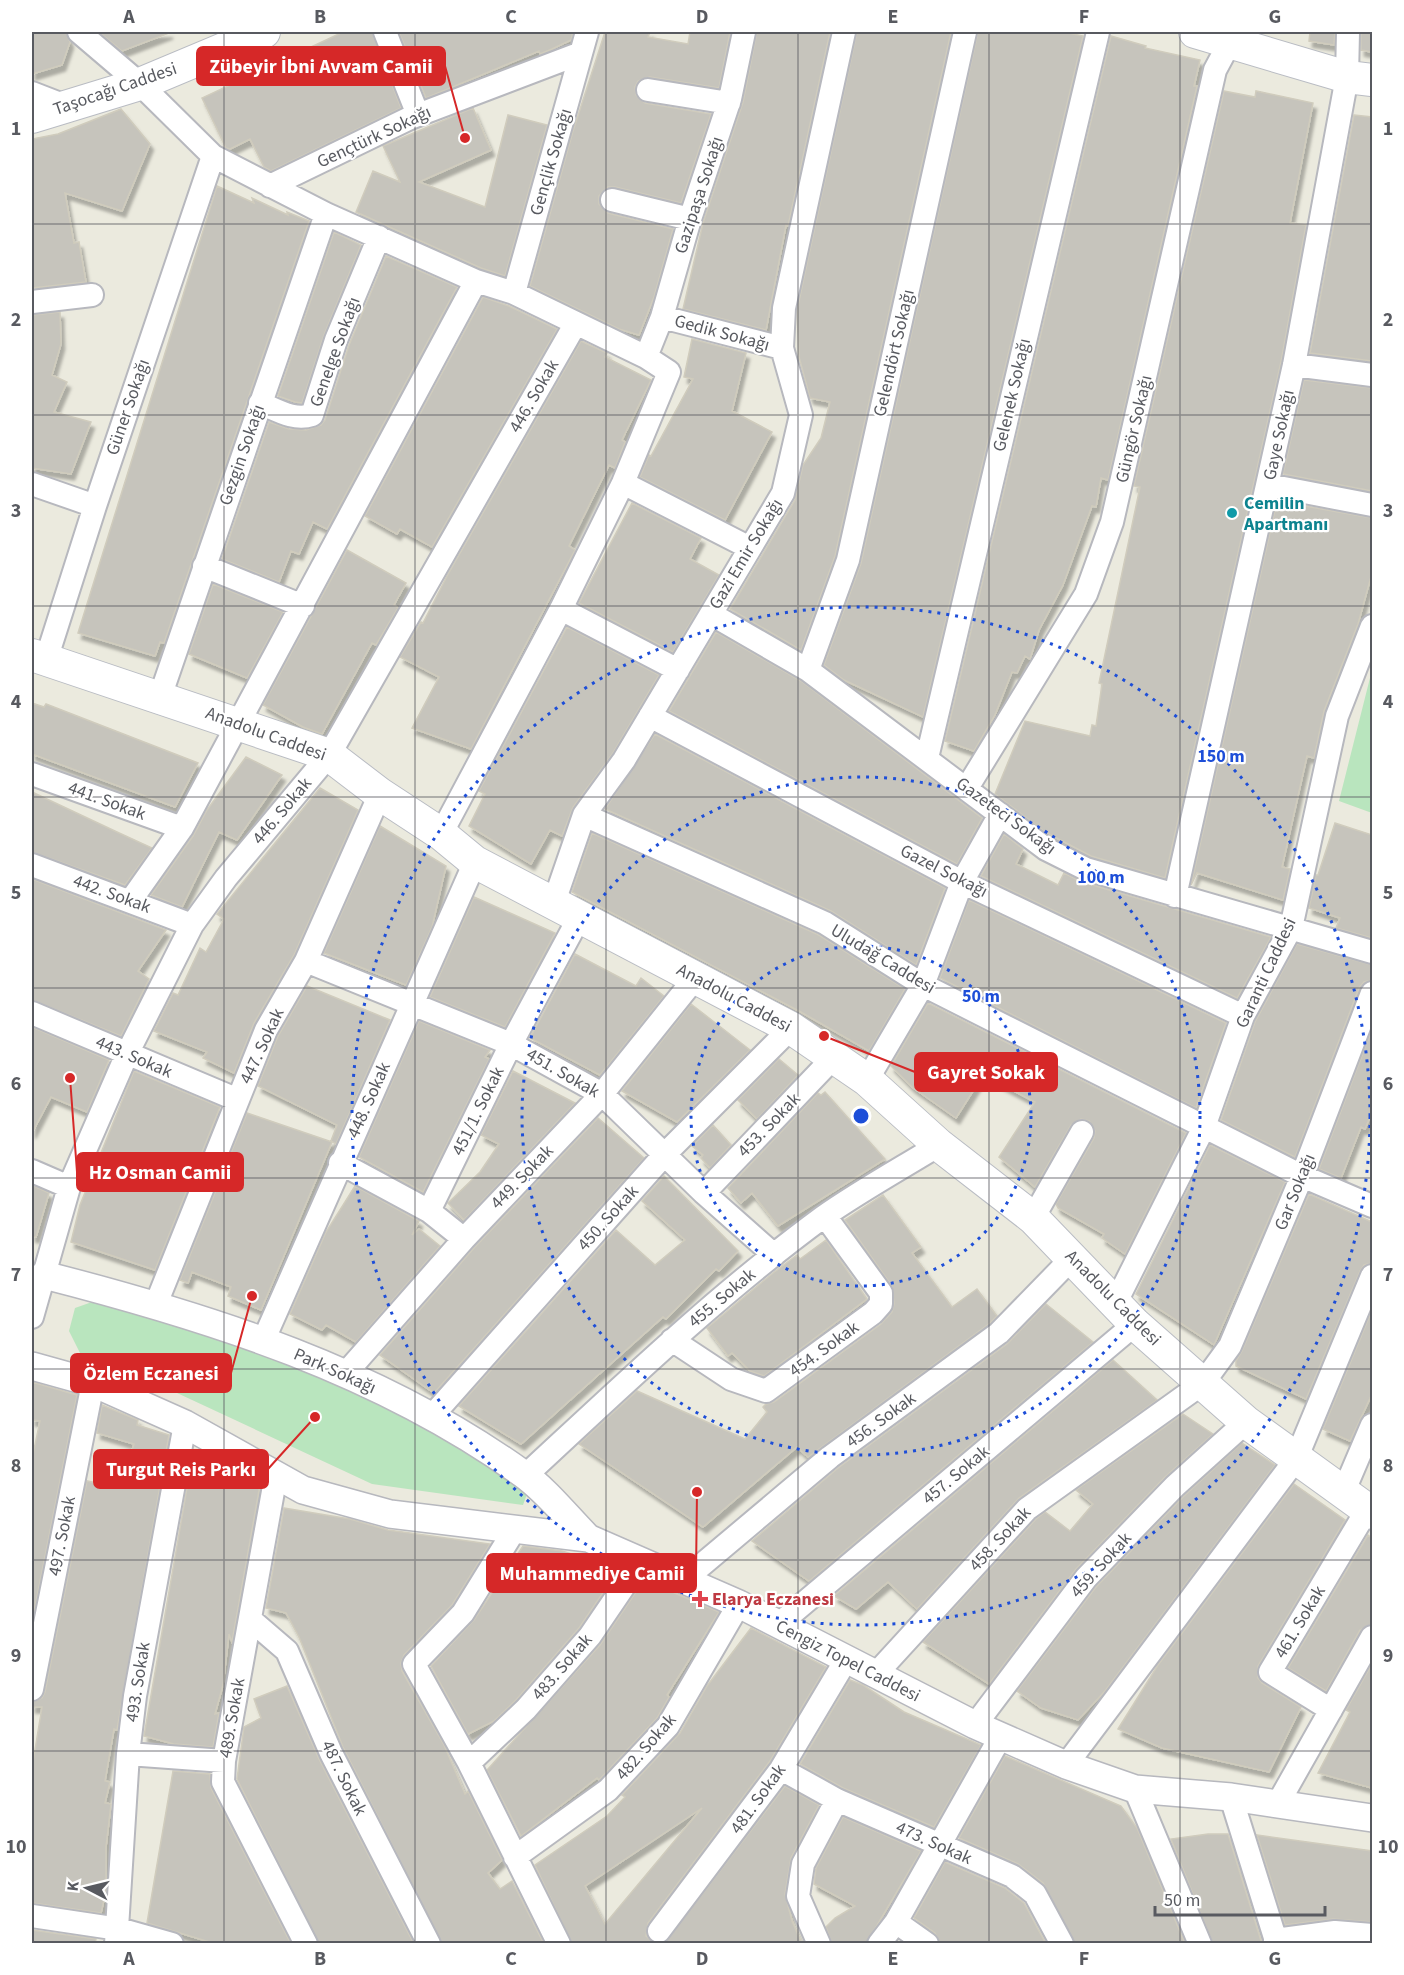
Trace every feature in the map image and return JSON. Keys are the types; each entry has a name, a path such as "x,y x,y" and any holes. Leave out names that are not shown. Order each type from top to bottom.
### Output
{"main road":[{"path":"1196,32 1229,37 1360,78"},
{"name":"Taşocağı Caddesi","path":"32,117 140,84 250,34"},
{"name":"Anadolu Caddesi","path":"39,657 329,755 380,794 441,834 474,862 791,1028 867,1080 939,1145 1033,1218 1125,1314 1246,1422 1361,1506"}],"street":[{"path":"78,32 140,84 213,156 326,214 476,281 514,293 646,357 669,372 624,483 561,609 441,834"},
{"path":"385,32 418,115"},
{"name":"Gençlik Sokağı","path":"514,293 587,32"},
{"name":"Gazipaşa Sokağı","path":"646,357 662,317 690,219 729,103 744,32"},
{"name":"Gazi Emir Sokağı","path":"567,909 584,815 624,760 783,493 801,416 782,348 784,309 844,32"},
{"name":"Gelendört Sokağı","path":"808,670 848,560 966,32"},
{"name":"Gelenek Sokağı","path":"927,758 1098,32"},
{"name":"Gaye Sokağı","path":"1175,896 1360,78 1348,32"},
{"name":"Güngör Sokağı","path":"966,788 1090,584 1114,511 1215,70 1229,37"},
{"name":"Gençtürk Sokağı","path":"270,186 418,115 581,53"},
{"path":"648,90 729,103"},
{"path":"32,93 68,107"},
{"name":"Güner Sokağı","path":"39,657 95,506 213,156"},
{"path":"612,200 690,219"},
{"name":"Gezgin Sokağı","path":"160,697 326,214"},
{"name":"Genelge Sokağı","path":"260,403 293,417 303,418 312,415 336,340 379,237"},
{"path":"131,900 182,828 476,281"},
{"path":"32,302 92,295"},
{"name":"Gedik Sokağı","path":"662,317 782,348"},
{"name":"446. Sokak","path":"32,1317 44,1275 42,1237 69,1187 127,1054 192,925 226,878 329,755 576,323"},
{"path":"1294,365 1372,375"},
{"path":"624,483 750,548"},
{"path":"32,484 95,506"},
{"path":"1268,485 1372,505"},
{"path":"204,566 303,606"},
{"path":"561,609 678,670"},
{"name":"Gazeteci Sokağı","path":"711,614 808,670 1046,849 1086,869 1372,952"},
{"name":"Garanti Caddesi","path":"1125,1314 1204,1126 1243,1016 1291,928 1337,716 1372,626"},
{"name":"Gazel Sokağı","path":"650,716 962,882 1243,1016"},
{"name":"441. Sokak","path":"32,774 182,828"},
{"name":"447. Sokak","path":"156,1304 267,1030 306,962 380,794"},
{"path":"867,1080 923,985 962,882 1000,814"},
{"name":"Uludağ Caddesi","path":"584,815 825,923 923,985 1302,1176 1372,1206"},
{"name":"448. Sokak","path":"264,1339 474,862"},
{"name":"442. Sokak","path":"32,865 131,900 192,925"},
{"name":"451/1. Sokak","path":"429,1211 511,1044 567,909"},
{"name":"451. Sokak","path":"306,962 511,1044 602,1094 704,1193 774,1255"},
{"name":"449. Sokak","path":"345,1374 464,1239 602,1094 696,977"},
{"name":"Gar Sokağı","path":"1203,1383 1230,1346 1302,1176 1372,993"},
{"name":"443. Sokak","path":"32,1013 238,1100"},
{"name":"450. Sokak","path":"432,1416 665,1154 791,1028"},
{"name":"453. Sokak","path":"704,1193 834,1057"},
{"path":"1033,1218 1082,1132"},
{"name":"455. Sokak","path":"525,1476 672,1340 774,1255 825,1216 939,1145"},
{"path":"340,1163 429,1211 464,1239"},
{"path":"32,1171 69,1187"},
{"name":"454. Sokak","path":"672,1340 731,1379 766,1391 873,1313 881,1304 881,1293 825,1216"},
{"name":"456. Sokak","path":"685,1579 830,1457 999,1333 1072,1257"},
{"name":"Park Sokağı","path":"44,1275 156,1304 264,1339 345,1374 432,1416 525,1476 588,1538"},
{"path":"1066,1765 1296,1459 1372,1276"},
{"name":"457. Sokak","path":"778,1625 1125,1314"},
{"name":"Cengiz Topel Caddesi","path":"32,1366 93,1383 185,1424 303,1490 390,1514 588,1538 739,1604 975,1725 1066,1765 1135,1789 1231,1797 1372,1818"},
{"name":"497. Sokak","path":"32,1689 93,1383"},
{"name":"458. Sokak","path":"875,1675 1027,1509 1203,1383"},
{"name":"459. Sokak","path":"975,1725 1086,1578 1175,1486 1246,1422"},
{"name":"493. Sokak","path":"117,1936 128,1754 135,1696 185,1424"},
{"path":"1361,1506 1372,1425"},
{"name":"489. Sokak","path":"276,1475 224,1761 224,1782 236,1811 306,1944"},
{"name":"461. Sokak","path":"1331,1710 1270,1672 1361,1506"},
{"path":"515,1530 463,1613 414,1664 469,1763 559,1944"},
{"name":"483. Sokak","path":"469,1763 526,1708 590,1636 641,1561"},
{"name":"482. Sokak","path":"516,1857 608,1790 668,1726 739,1604"},
{"name":"487. Sokak","path":"250,1620 287,1651 331,1754 429,1944"},
{"path":"1277,1805 1372,1637"},
{"name":"481. Sokak","path":"659,1931 781,1769 846,1660"},
{"path":"879,1944 896,1922 1001,1736"},
{"path":"128,1754 224,1761"},
{"name":"473. Sokak","path":"781,1769 837,1800 1012,1876 1035,1894 1062,1944"},
{"path":"1135,1789 1200,1944"},
{"path":"1231,1797 1276,1942 1335,1932 1372,1935"},
{"path":"819,1944 798,1896 802,1864 837,1800"},
{"path":"32,1916 117,1936 172,1944"},
{"path":"896,1922 927,1944"}],"green space":[{"path":"1372,670 1372,813 1339,801"},
{"path":"92,1302 120,1302 259,1348 466,1447 527,1494 523,1505 372,1484 162,1386 81,1355 69,1331 75,1308"}],"building":[{"path":"32,32 66,32 70,42 62,65 32,74"},
{"path":"99,32 169,32 169,33 122,51"},
{"path":"343,32 372,32 401,108 271,171 264,167 250,139 230,149 226,148 202,98"},
{"path":"399,32 573,32 571,40 552,49 540,54 539,51 426,98"},
{"path":"605,32 650,32 648,37 688,44 690,32 730,32 719,88 650,77 638,81 635,87 636,95 645,103 711,114 681,203 615,187 608,187 599,196 599,204 608,213 673,229 654,297 639,335 619,329 530,286 573,131"},
{"path":"757,32 830,32 788,226 786,225 766,330 683,309 703,223 743,102"},
{"path":"857,32 951,32 835,556 801,650 730,609 795,500 803,465 821,438 830,402 810,398 799,357 797,310"},
{"path":"978,32 1064,32 1083,36 923,717 844,680 824,665 861,563"},
{"path":"1310,32 1335,32 1334,45 1309,41"},
{"path":"1361,32 1372,32 1372,52 1361,50"},
{"path":"1111,36 1146,46 1145,48 1200,60 1194,86 1197,86 1108,480 1101,478 1096,507 1092,506 1063,585 1039,630 1030,659 1025,656 1017,673 1012,672 995,715 974,751 945,741"},
{"path":"1224,91 1255,97 1256,91 1313,103 1290,223 1306,225 1281,362 1165,878 1091,856 1045,832 995,794 1025,721 1090,736 1092,725 1096,726 1102,684 1099,683 1140,487 1134,486"},
{"path":"473,108 491,150 419,182 485,207 508,115 547,125 505,276 481,268 356,212 373,171 400,182 383,146"},
{"path":"121,109 150,144 122,211 65,193 74,243 79,242 86,282 32,288 32,139 58,134"},
{"path":"1354,115 1372,117 1372,361 1310,353"},
{"path":"217,186 254,203 252,198 288,215 287,212 309,221 164,643 160,642 155,656 78,633"},
{"path":"334,232 361,245 324,335 302,403 295,402 278,396"},
{"path":"386,256 457,287 327,529 313,522 299,554 291,551 279,582 222,559 269,422 289,429 306,430 321,425 325,420 349,345"},
{"path":"483,297 509,306 557,329 432,547 400,529 397,534 365,516"},
{"path":"60,312 61,344 52,375 67,382 54,412 91,422 71,474 32,468 32,315"},
{"path":"692,339 746,353 732,411 772,432 725,520 640,477 649,455 651,456 693,379 684,377"},
{"path":"581,341 607,353 605,357 651,380 622,440 625,442 615,468 609,465 569,546 575,550 471,749 412,728 439,677 400,657 421,622 423,623 447,576"},
{"path":"1304,380 1372,388 1372,491 1283,474"},
{"path":"1277,501 1372,518 1372,573 1358,624 1324,711 1314,758 1307,756 1282,867 1290,869 1283,900 1197,873 1191,885"},
{"path":"632,503 701,538 690,559 719,575 673,652 579,603"},
{"path":"347,550 406,583 394,605 398,608 376,645 372,643 322,734 303,727 263,705"},
{"path":"213,584 283,612 247,678 189,654"},
{"path":"567,627 659,675 613,753 573,807 562,836 550,830 531,864 469,826 485,794 479,791"},
{"path":"716,632 801,681 982,818 957,864 669,711"},
{"path":"32,703 44,707 46,704 198,763 175,807 32,754"},
{"path":"655,734 945,888 916,965 831,911 605,809"},
{"path":"246,757 282,775 237,840 219,832 182,907 151,895 193,836 207,810"},
{"path":"320,788 358,810 294,955 254,1023 234,1073 203,1058 207,1052 154,1031 173,993 178,995 200,948 206,952 224,919 217,914"},
{"path":"32,792 152,848 125,885 32,852"},
{"path":"1335,823 1372,835 1372,938 1336,928 1340,918 1309,908 1316,875 1318,875"},
{"path":"380,826 446,866 432,927 406,985 324,953"},
{"path":"592,833 819,935 905,989 869,1051 799,1011 572,892"},
{"path":"1004,834 1023,849 1016,864 1058,885 1064,873 1082,882 1271,937 1237,998 981,876"},
{"path":"32,879 166,930 138,971 149,979 121,1036 32,1000"},
{"path":"474,897 555,933 505,1027 430,997"},
{"path":"969,900 1226,1023 1196,1108 940,978"},
{"path":"1297,944 1372,965 1372,980 1364,982 1359,988 1295,1157 1221,1120 1255,1022"},
{"path":"575,954 636,986 641,978 664,996 600,1075 530,1038"},
{"path":"307,986 390,1020 336,1144 331,1141 337,1125 258,1086 278,1036"},
{"path":"928,1003 1186,1133 1125,1254 1102,1238 1104,1234 1058,1208 1056,1204 1094,1138 1095,1131 1089,1121 1081,1119 1071,1125 1035,1187 999,1157 1035,1102 983,1075 956,1118 912,1087 891,1066"},
{"path":"691,1004 750,1050 677,1122 622,1091"},
{"path":"419,1021 490,1050 485,1057 489,1059 423,1192 359,1157"},
{"path":"32,1027 109,1060 87,1112 51,1097 32,1133"},
{"path":"1372,1029 1372,1112 1365,1129 1361,1127 1341,1178 1319,1169"},
{"path":"779,1059 798,1075 757,1119 738,1100"},
{"path":"134,1071 220,1107 155,1270 71,1242 80,1205"},
{"path":"513,1071 575,1103 464,1220 448,1203 480,1172 499,1144 481,1135"},
{"path":"825,1092 885,1159 778,1226 752,1193 741,1203 728,1188 818,1093 821,1095"},
{"path":"247,1113 332,1142 261,1310 228,1296 231,1287 192,1272 188,1283 180,1280"},
{"path":"598,1118 644,1158 434,1393 380,1355 474,1248"},
{"path":"713,1125 731,1145 710,1168 701,1158 703,1155 692,1146"},
{"path":"1210,1145 1285,1182 1214,1345 1136,1294"},
{"path":"664,1176 738,1251 719,1271 716,1269 666,1319 663,1317 521,1444 459,1406 616,1230 655,1265 685,1240 642,1201"},
{"path":"32,1185 49,1193 36,1237 32,1236"},
{"path":"355,1186 419,1221 412,1235 419,1229 440,1246 356,1342 326,1325 322,1330 290,1314 326,1232"},
{"path":"1309,1194 1372,1222 1372,1263 1364,1265 1360,1271 1306,1399 1236,1366 1236,1361"},
{"path":"883,1195 921,1247 912,1253 952,1307 977,1289 997,1316 990,1323 808,1457 797,1447 703,1527 579,1444 637,1391 745,1439 767,1412 763,1407 766,1404 774,1402 881,1324 892,1312 894,1304 892,1286 845,1220"},
{"path":"826,1240 867,1299 764,1376 750,1371 732,1353 728,1356 707,1328 797,1255 800,1259"},
{"path":"1046,1304 1093,1342 809,1581 752,1541 838,1468 1007,1344"},
{"path":"1372,1310 1372,1394 1350,1441 1323,1429"},
{"path":"1113,1360 1157,1400 1019,1498 917,1609 888,1582 856,1609 834,1596"},
{"path":"32,1382 77,1395 32,1622 32,1459 40,1421 32,1420"},
{"path":"102,1405 138,1420 137,1425 169,1435 117,1730 114,1729 105,1781 110,1782 105,1803 111,1804 106,1847 106,1891 101,1913 32,1903 32,1768 42,1707 32,1707 32,1702 42,1698 45,1692 87,1481 121,1488 134,1444 97,1433"},
{"path":"1183,1414 1213,1434 1165,1477 1076,1569 989,1684 923,1642 1036,1519 1045,1512 1070,1531 1093,1504 1076,1490"},
{"path":"1242,1443 1275,1465 1105,1691 1078,1720 1041,1708 1017,1691 1096,1587 1184,1496"},
{"path":"192,1459 230,1467 260,1485 232,1642 229,1634 223,1685 215,1714 219,1713 213,1747 174,1744 144,1736"},
{"path":"1294,1484 1345,1520 1258,1666 1258,1678 1262,1683 1301,1707 1269,1772 1162,1748 1118,1729 1158,1665"},
{"path":"284,1508 350,1519 388,1530 490,1544 452,1605 404,1655 401,1663 402,1671 444,1745 465,1794 468,1791 502,1860 488,1873 500,1889 512,1881 544,1944 442,1944 343,1747 299,1637 286,1613 266,1608"},
{"path":"1368,1535 1372,1538 1372,1624 1360,1630 1326,1691 1288,1668"},
{"path":"523,1546 562,1551 619,1569 579,1628 516,1700 494,1721 468,1734 431,1666 474,1620"},
{"path":"644,1580 719,1612 667,1695 669,1697 657,1718 599,1780 597,1778 521,1836 487,1770 600,1645"},
{"path":"751,1628 826,1667 770,1761 648,1923 646,1936 655,1944 572,1944 535,1865 607,1816 625,1797 622,1795 680,1733 707,1686","holes":["702,1808 605,1924 585,1886"]},
{"path":"1372,1664 1372,1788 1318,1773 1350,1712 1346,1710"},
{"path":"850,1680 863,1685 904,1712 981,1745 934,1827 843,1788 800,1764"},
{"path":"287,1686 319,1759 414,1944 319,1944 237,1779 244,1727 261,1718 254,1699"},
{"path":"1005,1756 1121,1806 1137,1828 1185,1944 1075,1944 1043,1883 1018,1864 959,1838"},
{"path":"173,1771 210,1774 211,1788 291,1944 216,1944 147,1923"},
{"path":"785,1786 819,1805 791,1858 785,1894 792,1921 802,1944 664,1944"},
{"path":"843,1817 921,1851 866,1944 832,1944 826,1927 835,1918 855,1906 814,1884 816,1868"},
{"path":"1228,1834 1262,1944 1213,1944 1171,1839"},
{"path":"1257,1835 1372,1851 1372,1922 1333,1919 1285,1925"},
{"path":"945,1862 1005,1888 1024,1903 1046,1944 940,1944 935,1933 914,1918"},
{"path":"32,1930 96,1939 95,1944 32,1944"}],"place":[{"name":"Zübeyir İbni Avvam Camii","path":"465,138"},
{"name":"Cemilin Apartmanı","path":"1232,513"},
{"name":"Gayret Sokak","path":"824,1036"},
{"name":"Hz Osman Camii","path":"70,1078"},
{"name":"Özlem Eczanesi","path":"252,1296"},
{"name":"Turgut Reis Parkı","path":"315,1417"},
{"name":"Muhammediye Camii","path":"697,1492"},
{"name":"Elarya Eczanesi","path":"700,1599"}]}
